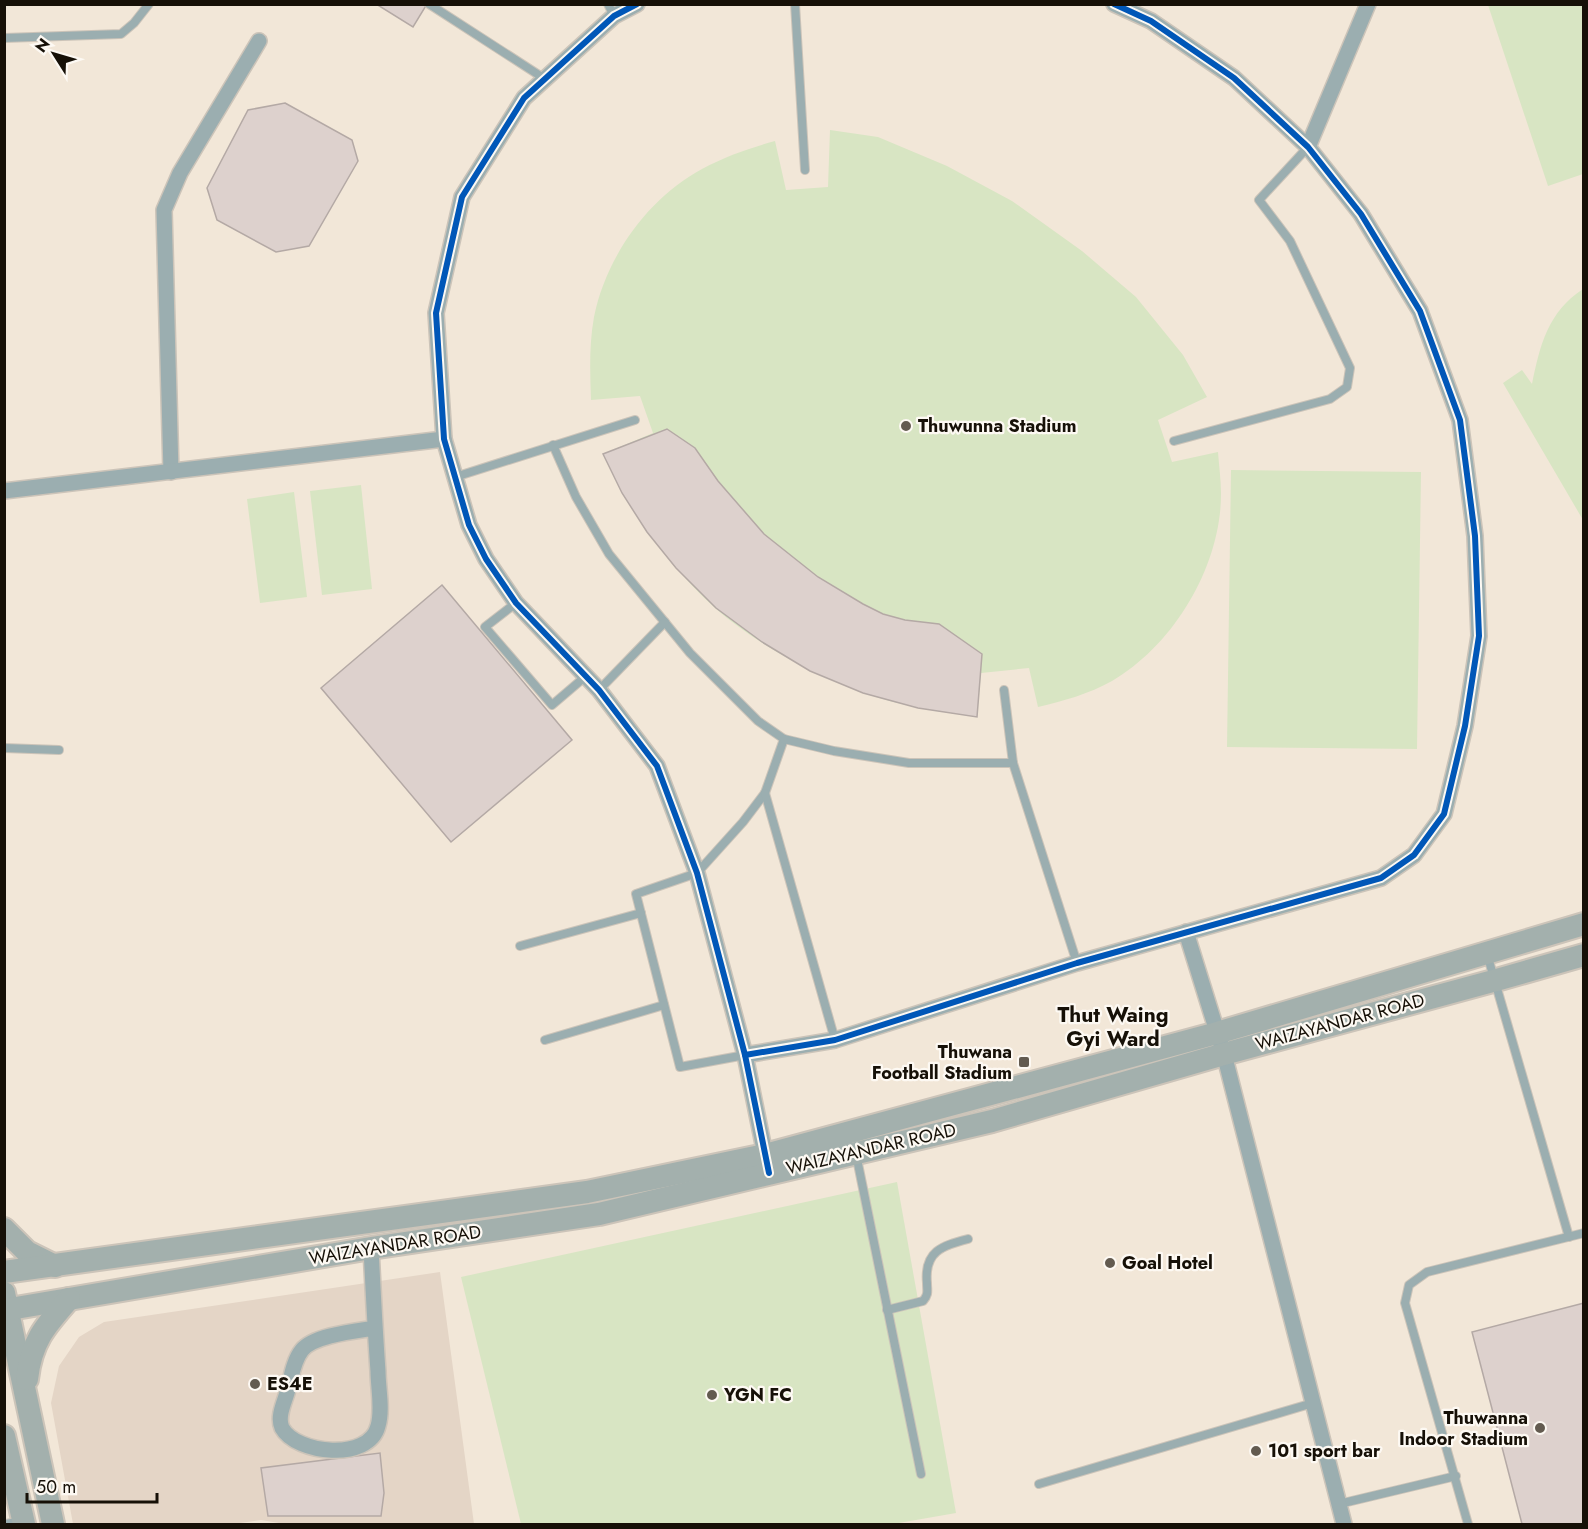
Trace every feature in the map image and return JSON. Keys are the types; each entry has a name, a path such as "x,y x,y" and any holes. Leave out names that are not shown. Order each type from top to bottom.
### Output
{"main road":[{"name":"WAIZAYANDAR ROAD","path":"4,1272 855,1153 992,1121 1486,953 1584,924"},
{"path":"1548,935 1556,962"},
{"name":"WAIZAYANDAR ROAD","path":"6,1304 69,1299 371,1248 599,1214 767,1164 1220,1043 1493,981 1584,955"},
{"path":"4,1229 27,1252 55,1266"},
{"path":"26,1395 29,1357 42,1331 69,1299"},
{"path":"6,1304 53,1524"},
{"path":"4,1436 18,1523"}],"street":[{"path":"637,4 611,10 525,98 462,197 436,313 444,439 469,525 486,559 516,603 599,690 657,766 697,873 745,1055 767,1164"},
{"path":"745,1055 835,1040 1077,963 1381,878 1414,855 1444,814 1465,726 1479,636 1475,536 1460,420 1420,311 1361,214 1308,147 1234,78 1151,21 1114,4"},
{"path":"1308,147 1368,4"},
{"path":"171,472 164,210 180,173 259,41"},
{"path":"4,491 444,439"},
{"path":"1186,932 1220,1043 1344,1524"},
{"path":"371,1248 380,1417 372,1440 353,1449 337,1450 305,1445 289,1436 283,1429 280,1414 301,1350 314,1341 375,1328"}],"lane":[{"path":"4,38 121,34 134,23 149,4"},
{"path":"429,4 545,79"},
{"path":"795,4 805,170"},
{"path":"1174,441 1330,399 1347,387 1350,368 1290,241 1259,200 1308,147"},
{"path":"455,477 635,420"},
{"path":"553,445 576,497 609,554 690,654 758,721 784,739 834,751 909,763 1013,763"},
{"path":"516,603 485,627 552,705 586,676"},
{"path":"599,690 665,622"},
{"path":"1004,690 1013,763 1077,963"},
{"path":"745,1055 680,1067 636,894 697,873 743,822 765,793 784,739"},
{"path":"4,748 59,750"},
{"path":"765,793 835,1040"},
{"path":"520,946 641,913"},
{"path":"1486,953 1569,1237"},
{"path":"545,1040 664,1005"},
{"path":"855,1153 921,1474"},
{"path":"1468,1524 1405,1303 1410,1285 1427,1272 1584,1233"},
{"path":"887,1310 923,1301 928,1293 926,1267 933,1254 947,1244 968,1239"},
{"path":"1039,1484 1313,1403"},
{"path":"1339,1504 1456,1476"}],"shaded area":[{"name":"ES4E","path":"440,1272 474,1524 285,1524 261,1520 233,1524 73,1524 51,1403 59,1366 79,1337 104,1322"}],"green space":[{"path":"1488,5 1583,5 1583,174 1548,186"},
{"name":"Thuwunna Stadium","path":"830,130 878,137 947,166 1012,201 1082,251 1136,297 1183,355 1207,397 1158,420 1172,462 1218,452 1221,494 1219,521 1213,549 1190,601 1174,625 1134,666 1103,686 1076,697 1038,707 1029,668 981,673 977,717 890,701 823,676 748,633 698,592 666,556 638,516 603,454 653,433 640,396 591,400 590,369 594,317 608,273 632,231 664,196 682,181 720,160 775,141 786,190 828,187"},
{"path":"1583,289 1583,520 1503,383 1522,370 1532,384 1547,330 1561,308"},
{"path":"1231,470 1421,472 1417,749 1227,747"},
{"path":"361,485 372,589 322,595 310,491"},
{"path":"294,492 307,597 260,603 247,499"},
{"name":"YGN FC","path":"897,1182 956,1513 893,1524 521,1524 461,1277"}],"building":[{"path":"376,4 427,4 413,27"},
{"path":"285,103 352,140 358,161 309,246 276,252 217,220 207,188 248,110"},
{"path":"667,429 695,448 718,481 764,534 818,577 883,614 905,620 939,624 982,654 977,717 918,708 863,693 810,671 762,642 716,608 676,568 647,532 622,493 603,454"},
{"path":"442,585 572,740 451,842 321,688"},
{"name":"Thuwanna Indoor Stadium","path":"1584,1303 1584,1524 1522,1524 1472,1332"},
{"path":"380,1453 384,1493 381,1516 268,1516 261,1468"}],"cycle path":[{"path":"637,4 614,16 524,98 462,197 436,313 444,439 469,525 486,559 516,603 599,690 657,766 697,873 745,1055 769,1173"},
{"path":"745,1055 835,1040 1077,963 1381,878 1414,855 1444,814 1465,726 1479,636 1475,536 1460,420 1420,311 1361,214 1308,147 1234,78 1151,21 1114,4"}],"place":[{"name":"Thuwunna Stadium","path":"906,426"},
{"name":"Thuwana Football Stadium","path":"1024,1062"},
{"name":"Goal Hotel","path":"1110,1263"},
{"name":"ES4E","path":"255,1384"},
{"name":"YGN FC","path":"712,1395"},
{"name":"Thuwanna Indoor Stadium","path":"1540,1428"},
{"name":"101 sport bar","path":"1256,1451"}],"district":[{"name":"Thut Waing Gyi Ward","path":"1113,1027"}]}
